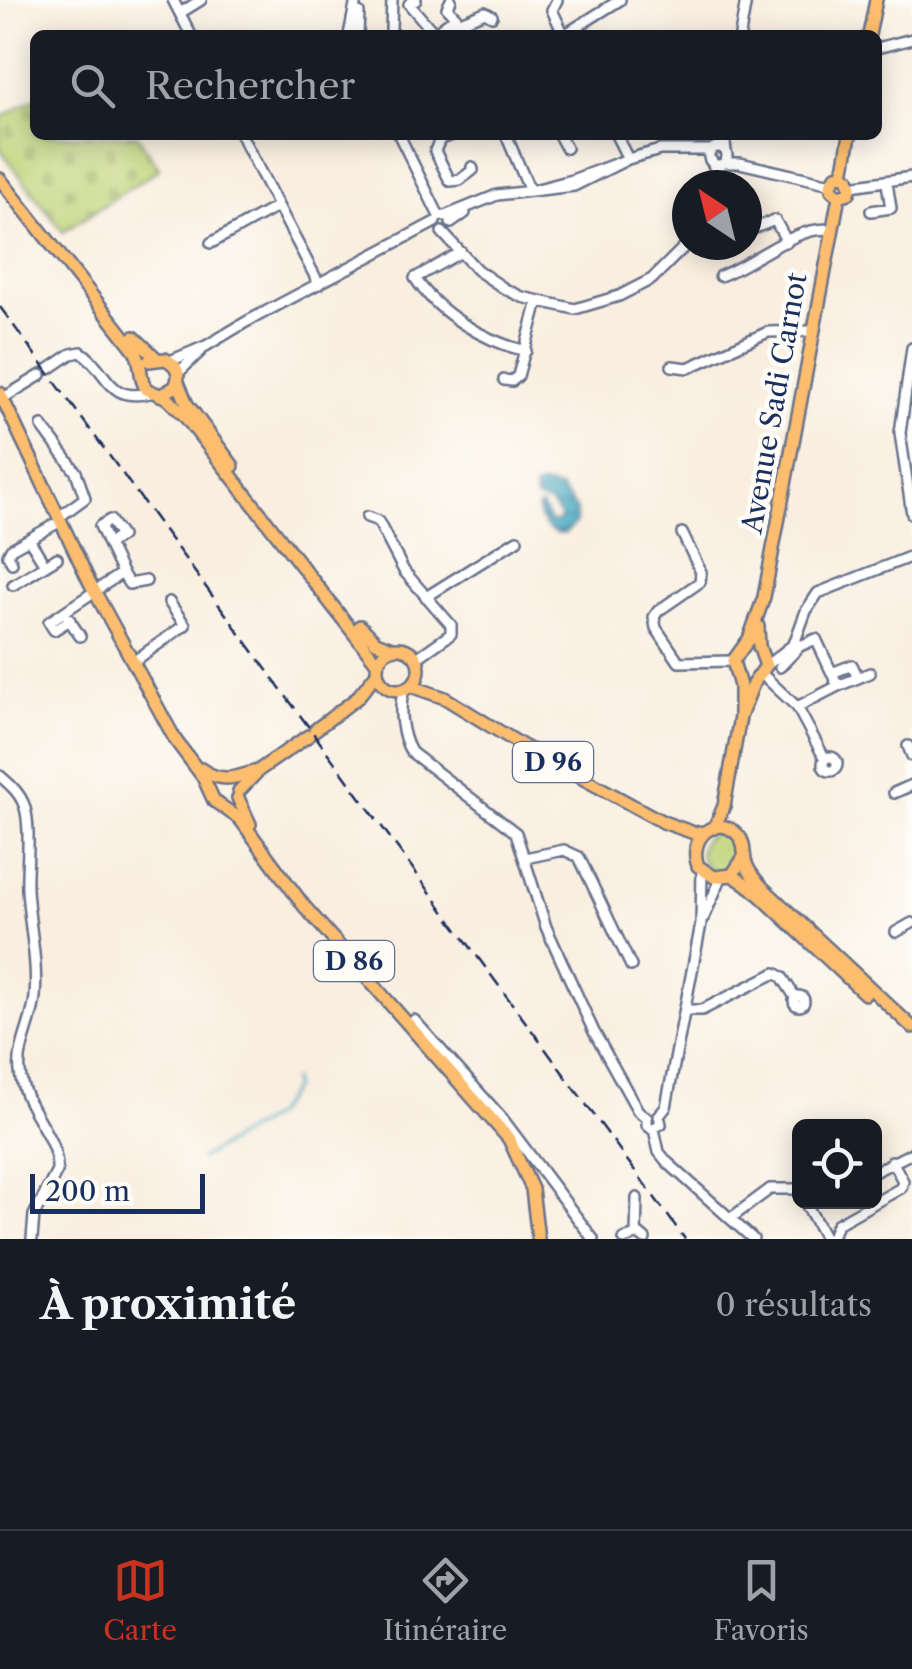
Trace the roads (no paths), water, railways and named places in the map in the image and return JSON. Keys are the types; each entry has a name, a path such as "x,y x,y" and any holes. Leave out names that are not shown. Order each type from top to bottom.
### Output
{"main road":[{"path":"870,30 876,0"},
{"path":"842,176 849,140"},
{"path":"0,167 76,267 156,358 170,361 187,404 278,526 370,636 392,648 409,650 418,664 399,688 346,707"},
{"path":"836,176 842,176 852,186 846,195 839,196 833,193 831,184 836,176"},
{"path":"0,179 134,349 142,374 155,394 184,414 365,643 377,668 399,688"},
{"name":"Avenue Sadi Carnot","path":"709,830 724,806 740,718 738,676 733,661 758,620 839,196"},
{"path":"142,374 156,358"},
{"path":"155,394 171,391 178,378"},
{"path":"1,397 165,723 212,791 216,803 226,806 232,787"},
{"name":"Avenue Sadi Carnot","path":"740,718 767,664 758,620"},
{"path":"212,791 232,787 260,770 346,707 366,689 384,652 392,648"},
{"path":"744,648 767,664"},
{"name":"D 96","path":"418,664 445,698 522,746 663,822 694,833 709,830"},
{"path":"738,676 767,664"},
{"name":"D 96","path":"399,688 445,698"},
{"path":"194,764 232,787"},
{"name":"D 86","path":"232,787 256,837 304,906 498,1124 517,1152 532,1190 538,1239"},
{"name":"D 86","path":"226,806 256,837"},
{"name":"Avenue Sadi Carnot","path":"724,806 730,830"},
{"name":"D 96","path":"663,822 694,850"},
{"path":"709,830 730,830 744,844 744,858 762,886 910,1032 774,908 726,876 702,870 694,850 709,830"},
{"path":"726,876 744,858"}],"street":[{"path":"174,0 188,30"},
{"path":"180,13 201,0"},
{"path":"350,30 358,0"},
{"path":"358,0 358,30"},
{"path":"391,28 392,0"},
{"path":"416,0 409,4 431,30"},
{"path":"438,30 456,17 447,8 451,0"},
{"path":"557,0 552,10 562,30"},
{"path":"571,30 620,0"},
{"path":"741,30 746,0"},
{"path":"446,30 486,12 492,16"},
{"path":"459,22 461,30"},
{"path":"882,47 912,39"},
{"path":"244,140 319,284"},
{"path":"401,140 459,250 489,279 522,297 575,309 619,296 652,279 672,259"},
{"path":"440,140 435,151 450,181 460,180 472,167"},
{"path":"508,140 530,191"},
{"path":"562,140 566,148"},
{"path":"618,140 628,159"},
{"path":"715,170 722,140"},
{"path":"170,361 481,204 509,194 574,186 628,159 660,150 692,152 831,184"},
{"path":"852,186 912,178"},
{"path":"871,211 890,208 887,183"},
{"path":"211,243 278,206"},
{"path":"762,225 776,220 787,242"},
{"path":"720,276 741,269 818,227 832,230"},
{"path":"459,250 415,278 440,307 465,324 490,339 526,350"},
{"path":"504,380 512,381 518,376 538,301"},
{"path":"672,366 688,368 768,332 812,331"},
{"path":"178,378 206,346"},
{"path":"912,348 900,433 907,448 912,514"},
{"path":"1,397 71,354 81,352 120,392 132,396 155,394"},
{"path":"120,392 130,390 142,374"},
{"path":"12,562 8,555 11,549 62,523 85,498 76,472 42,426"},
{"path":"367,517 378,521 397,560 452,630 418,664"},
{"path":"682,533 701,572 700,582 658,611 654,618 656,628 679,662 733,661"},
{"path":"29,539 44,565"},
{"path":"426,597 517,540"},
{"path":"108,544 130,584 146,581"},
{"path":"767,664 800,634 806,612 818,593 912,556"},
{"path":"13,586 56,558"},
{"path":"80,636 67,616 122,573"},
{"path":"134,662 185,625 169,602"},
{"path":"767,664 816,639 838,686"},
{"path":"767,664 798,707 825,759"},
{"path":"832,674 852,665 858,678"},
{"path":"798,707 870,673"},
{"path":"807,683 814,698"},
{"path":"399,688 404,738 411,752 513,828 550,938 594,1032 638,1111 654,1129"},
{"path":"0,776 22,800 28,838 27,885 36,972 20,1073 32,1113 49,1138 58,1163 34,1215 32,1239"},
{"path":"894,794 912,785"},
{"path":"525,858 564,850 579,857 632,966"},
{"path":"658,1116 666,1107 701,928 702,870"},
{"path":"701,928 726,876"},
{"path":"896,932 912,923"},
{"path":"685,1010 702,1010 775,973 782,976 796,997"},
{"path":"414,1020 502,1118 593,1239"},
{"path":"647,1118 652,1114 658,1116"},
{"path":"654,1129 661,1124 658,1116"},
{"path":"654,1129 658,1152 667,1162 754,1239"},
{"path":"882,1167 912,1154"},
{"path":"809,1209 829,1238 837,1224 901,1188 904,1181 892,1161"},
{"path":"731,1218 772,1188 792,1188"},
{"path":"624,1239 641,1237 638,1198"}],"water":[{"path":"541,485 560,489 576,509 576,523 565,533 547,528 541,520 541,506 551,523 559,521 560,516 550,503 536,499 534,489"}],"waterway":[{"path":"200,1159 273,1116 293,1088 292,1079"}],"railway":[{"path":"0,307 685,1239"}]}
